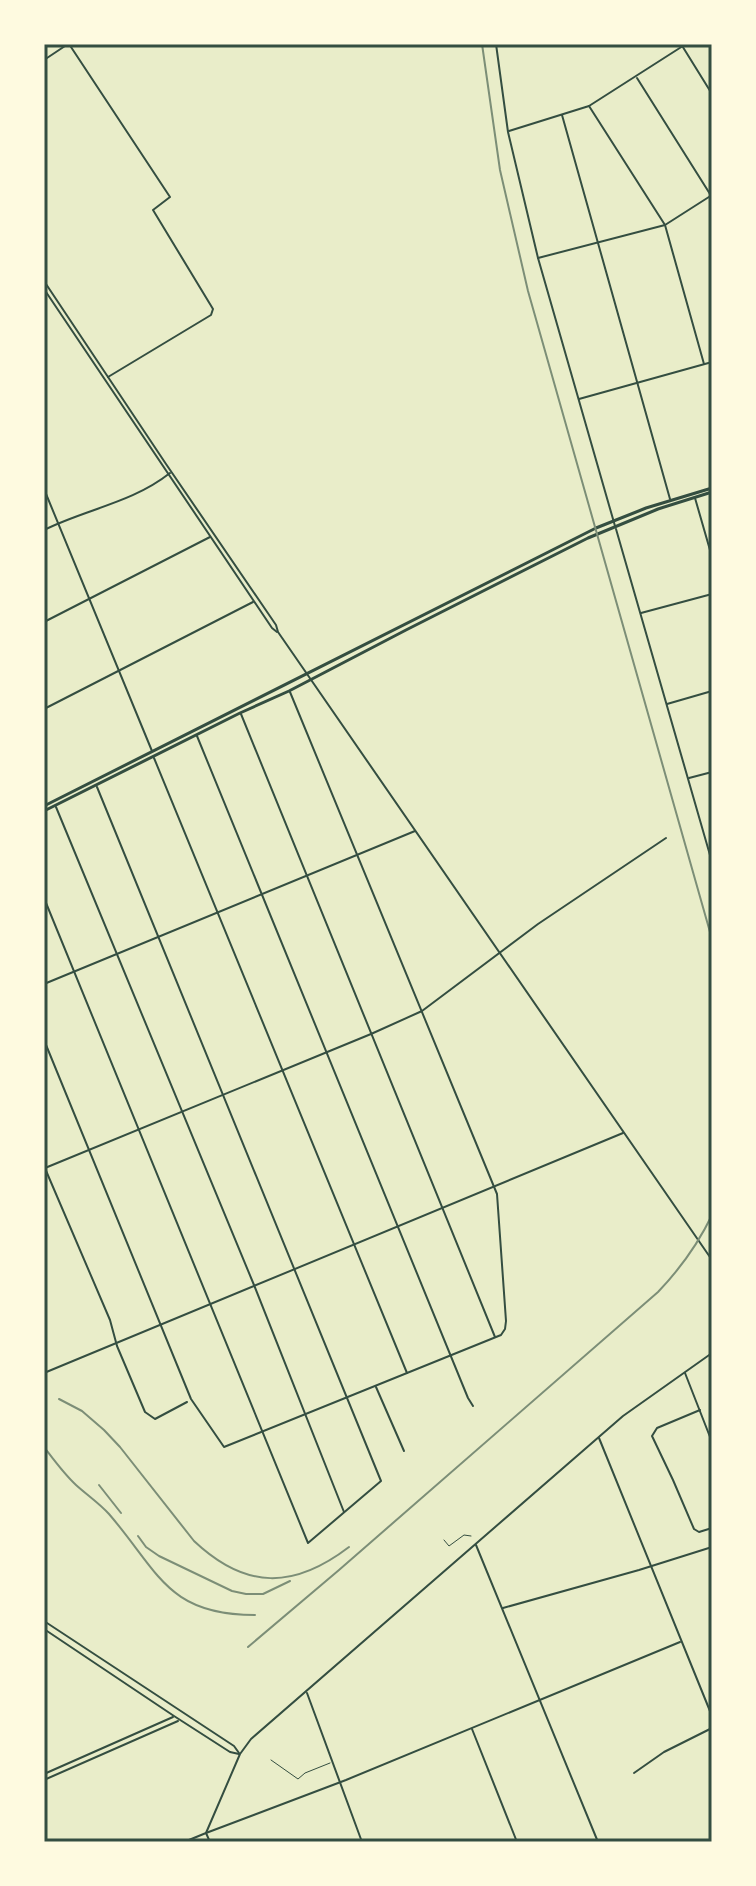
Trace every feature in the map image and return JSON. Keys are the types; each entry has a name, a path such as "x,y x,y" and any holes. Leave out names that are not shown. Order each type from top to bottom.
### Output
{"main road":[{"path":"44,809 307,674 614,523 671,500 712,490"},
{"path":"44,809 289,691 614,523 712,490"}],"street":[{"path":"44,60 68,44 170,197 153,210 213,309 208,317 106,378"},
{"path":"496,44 508,132 538,258 712,862"},
{"path":"508,132 589,106 683,45 712,94"},
{"path":"538,258 665,225 712,195 636,77"},
{"path":"589,106 665,225 704,364"},
{"path":"562,115 671,500"},
{"path":"44,281 210,537 272,628 278,632"},
{"path":"44,289 106,378"},
{"path":"579,399 712,362"},
{"path":"44,530 132,497 170,474"},
{"path":"170,474 712,1260"},
{"path":"44,489 407,1373"},
{"path":"695,497 712,557"},
{"path":"44,622 210,537"},
{"path":"640,613 712,594"},
{"path":"44,709 254,601"},
{"path":"44,1040 191,1399 224,1447 504,1332 506,1321 498,1197 289,691"},
{"path":"666,704 712,691"},
{"path":"240,713 495,1337"},
{"path":"197,736 473,1406"},
{"path":"687,779 712,772"},
{"path":"44,898 308,1543 381,1481 97,785"},
{"path":"55,806 345,1513"},
{"path":"44,984 416,831"},
{"path":"187,1402 155,1419 145,1412 110,1320 44,1167 90,1151 422,1011 500,952 666,838"},
{"path":"44,1373 624,1132"},
{"path":"210,1842 206,1833 240,1754 251,1739 636,1405 712,1353"},
{"path":"685,1372 712,1442"},
{"path":"375,1386 404,1451"},
{"path":"700,1410 657,1428 652,1436 694,1529 699,1532 712,1528"},
{"path":"598,1437 712,1716"},
{"path":"475,1544 598,1842"},
{"path":"502,1608 712,1547"},
{"path":"44,1621 234,1746 240,1754"},
{"path":"44,1629 230,1752 240,1754"},
{"path":"184,1842 339,1783 681,1641"},
{"path":"306,1690 362,1842"},
{"path":"44,1774 174,1716"},
{"path":"44,1780 181,1720"},
{"path":"471,1728 517,1842"},
{"path":"634,1773 664,1752 712,1728"}],"lane":[{"path":"444,1540 449,1546 464,1535 471,1536"},
{"path":"271,1760 298,1779 332,1762"}],"railway":[{"path":"482,44 500,170 528,291 712,939"},
{"path":"248,1647 658,1292 688,1256 712,1215"},
{"path":"59,1399 82,1411 104,1430 194,1541 232,1569 251,1576 289,1576 309,1571 349,1547"},
{"path":"44,1447 72,1481 109,1514 154,1571 183,1598 226,1613 255,1615"},
{"path":"99,1485 121,1513"},
{"path":"138,1536 146,1547 159,1556 232,1591 263,1594 290,1581"}]}
